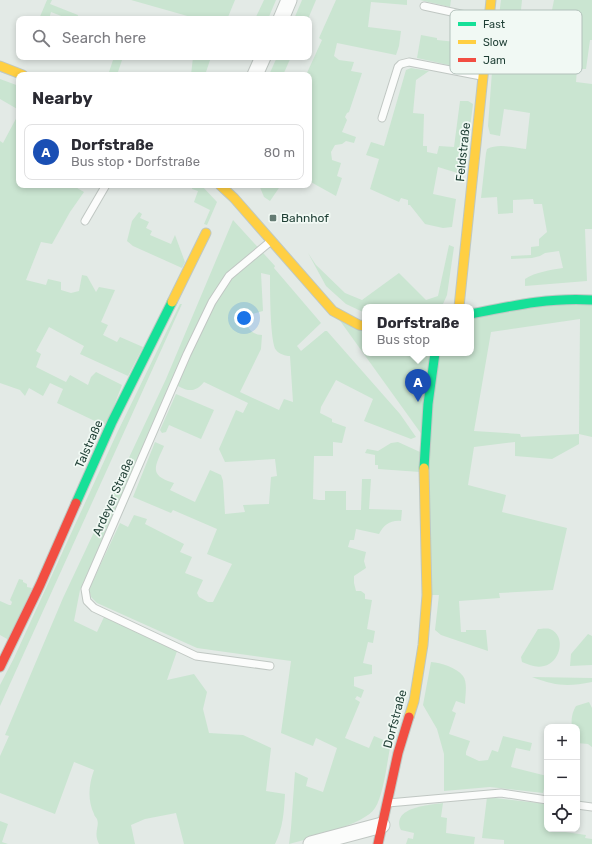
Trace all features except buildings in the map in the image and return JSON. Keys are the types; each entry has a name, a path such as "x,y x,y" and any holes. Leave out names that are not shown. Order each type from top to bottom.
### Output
{"street":[{"path":"282,16 289,0"},
{"name":"Feldstraße","path":"490,10 491,0"},
{"path":"256,72 262,60"},
{"path":"0,66 16,72"},
{"name":"Feldstraße","path":"459,304 483,74"},
{"path":"223,188 234,198 333,311 362,326"},
{"name":"Talstraße","path":"0,667 40,585 112,422 206,233"},
{"path":"474,313 534,301 575,298 592,300"},
{"name":"Dorfstraße","path":"378,844 398,753 414,701 423,645 427,596 424,477 425,440 435,356"},
{"path":"311,844 382,825"}],"lane":[{"path":"424,6 450,12"},
{"path":"382,118 400,64 409,62 450,70"},
{"path":"468,74 483,77"},
{"path":"85,222 104,188"},
{"name":"Ardeyer Straße","path":"270,666 196,656 94,608 87,601 85,589 187,354 212,302 229,276 271,241"},
{"path":"388,803 501,793 544,800"},
{"path":"580,805 592,807"}],"green space":[{"path":"47,0 52,0 50,4 78,15 61,16 51,12 50,16 40,16"},
{"path":"131,0 235,0 228,16 187,16"},
{"path":"264,0 276,0 269,16 256,16"},
{"path":"302,0 316,0 309,16 295,16"},
{"path":"336,0 407,0 407,5 371,2 368,27 401,31 396,55 337,43 334,56 339,60 354,62 351,71 362,73 349,112 345,117 347,120 342,132 356,137 354,143 346,141 342,144 335,145 331,152 332,160 341,163 337,176 342,178 336,196 312,183 312,72 307,72 322,40 319,38"},
{"path":"420,0 451,0 450,7"},
{"path":"501,0 522,0 521,10 500,10"},
{"path":"554,0 592,0 592,40 590,40 586,69 582,69 582,10 552,10"},
{"path":"421,35 437,38 437,40 450,41 450,65 417,58"},
{"path":"113,60 122,60 118,72 109,72"},
{"path":"193,60 210,60 206,72 191,72"},
{"path":"276,60 290,60 284,72 270,72"},
{"path":"411,68 429,71 416,80 413,113 424,114 423,146 427,146 427,152 437,154 439,146 454,147 460,101 468,101 473,104 464,175 438,167 433,194 456,199 452,227 443,228 425,224 410,205 408,205 408,200 401,198 399,202 370,189 379,159 366,155 371,142 384,146 406,70"},
{"path":"492,74 577,74 576,82 592,84 592,229 585,229 587,281 525,286 525,279 529,277 543,272 563,268 559,251 545,253 532,258 511,259 511,256 531,255 531,247 539,246 539,239 547,232 542,204 534,204 533,199 513,200 513,213 498,214 497,197 481,198 487,149 496,146 506,146 526,149 530,113 504,109 500,136 490,134 488,126"},
{"path":"0,79 16,85 16,108 0,99"},
{"path":"16,119 16,188 77,188 84,192 70,212 52,244 41,242 26,280 46,285 48,279 61,282 61,290 71,293 79,291 82,275 87,276 96,292 99,287 115,290 101,322 108,325 103,335 117,342 120,337 143,347 128,376 80,354 84,346 49,327 36,351 41,354 36,367 66,382 70,375 88,385 91,377 96,372 122,385 107,424 99,423 57,403 63,389 50,383 43,396 29,388 25,396 20,390 0,383 0,141 3,143"},
{"path":"204,188 217,202 207,225 204,224 210,210 194,202 198,191 192,189"},
{"path":"260,188 279,188 270,201 264,197"},
{"path":"139,212 142,214 140,218 149,222 146,228 152,231 150,235 171,244 175,235 185,262 182,268 133,246 127,241 132,221"},
{"path":"233,220 275,266 274,268 321,323 297,346 301,351 325,331 327,331 400,414 416,437 411,439 364,421 373,399 336,380 321,407 320,413 332,419 332,422 346,427 342,443 333,442 333,456 314,456 313,499 325,500 325,491 346,491 346,510 361,510 362,479 371,479 369,509 402,510 401,521 394,521 388,524 379,534 356,529 354,540 350,540 348,547 366,552 364,561 366,568 354,576 354,583 356,591 361,591 365,594 365,599 372,600 367,629 375,631 373,643 368,642 363,663 372,665 372,674 354,677 354,686 351,685 364,690 361,698 357,696 355,699 360,702 345,738 369,748 374,736 391,743 383,786 375,808 360,820 349,825 322,835 289,844 295,772 308,778 306,786 323,792 337,748 316,738 313,746 281,733 291,661 197,648 97,603 91,597 89,589 120,523 128,527 134,515 147,519 145,524 184,544 180,552 192,557 185,573 203,580 197,593 199,597 208,602 213,602 232,564 207,554 217,529 173,510 171,513 133,497 155,442 164,446 156,465 156,469 160,477 174,483 170,490 195,502 210,470 221,475 223,481 225,514 245,512 243,505 269,504 271,477 277,476 275,459 225,462 219,449 236,410 243,413 248,403 204,382 196,389 188,390 171,382 168,392 80,590 74,621 97,632 104,617 177,651 167,680 194,674 207,692 203,709 209,733 243,735 271,748 266,791 285,794 284,814 278,838 275,844 184,844 176,813 145,819 131,825 135,844 99,844 97,840 98,822 90,803 90,786 94,770 74,762 55,814 0,793 0,756 9,736 5,735 63,598 166,379","holes":["261,273 270,275 271,315 274,345 279,353 290,356 293,402 284,399 279,410 240,392 261,349 262,335 251,331 246,322 252,314 263,311"]},
{"path":"449,245 454,247 447,295 443,304 362,304 362,312 346,304 326,286 308,253 316,265 345,293 362,300 399,273 426,300 438,296"},
{"path":"592,300 592,437 579,434 579,444 552,459 515,456 515,442 474,447 468,485 506,495 502,512 567,528 553,590 499,593 500,598 459,601 461,632 466,632 466,630 486,630 488,651 441,635 435,630 439,595 427,595 425,439 365,356 474,356 474,314","holes":["580,319 579,434 521,437 520,434 474,431 491,332"]},
{"path":"180,304 182,304 0,706 0,685 14,658 117,433"},
{"path":"333,311 362,325 362,351"},
{"path":"176,394 214,410 201,439 169,425 166,432 162,433 160,430"},
{"path":"398,442 420,452 420,472 378,469 378,465 375,465 375,455 365,453 367,449 378,451 391,443"},
{"path":"19,579 23,580 23,582 27,584 27,587 32,588 9,640 0,635 0,601 11,605 12,602 10,600"},
{"path":"538,629 550,629 555,632 560,643 554,660 550,664 541,667 522,662 521,657"},
{"path":"588,634 592,636 592,665 570,666 571,654"},
{"path":"431,662 444,664 460,673 465,679 465,704 456,701 452,711 456,713 449,734 470,741 466,755 479,761 488,760 492,750 498,752 503,736 532,743 530,751 516,748 511,767 544,775 543,793 490,787 444,791 444,754 437,729 423,705"},
{"path":"532,677 592,678 592,682 575,685 562,685"},
{"path":"589,702 592,708 592,747 588,744 580,743 580,724 572,724 576,706"},
{"path":"487,797 544,804 544,832 565,832 586,835 585,838 592,839 592,844 504,844 504,840 482,838"},
{"path":"443,803 441,817 447,818 446,833 475,837 474,844 406,844 408,838 413,839 414,833 401,830 399,822 401,816 406,812 421,806"},
{"path":"0,821 8,824 2,842 8,844 0,844"}],"traffic: fast":[{"path":"474,313 546,301 577,299 592,300"},
{"path":"76,503 112,422 172,302"},
{"path":"424,468 428,404 435,356"}],"traffic: slow":[{"path":"490,10 491,0"},
{"path":"0,66 16,72"},
{"path":"459,304 483,74"},
{"path":"223,188 234,198 333,311 362,326"},
{"path":"172,302 206,233"},
{"path":"409,717 414,701 423,645 427,595 424,468"}],"traffic: jam":[{"path":"0,667 40,585 76,503"},
{"path":"378,844 398,753 409,717"}],"place":[{"name":"Bahnhof","path":"273,218"},
{"name":"Dorfstraße","path":"418,402"}]}
